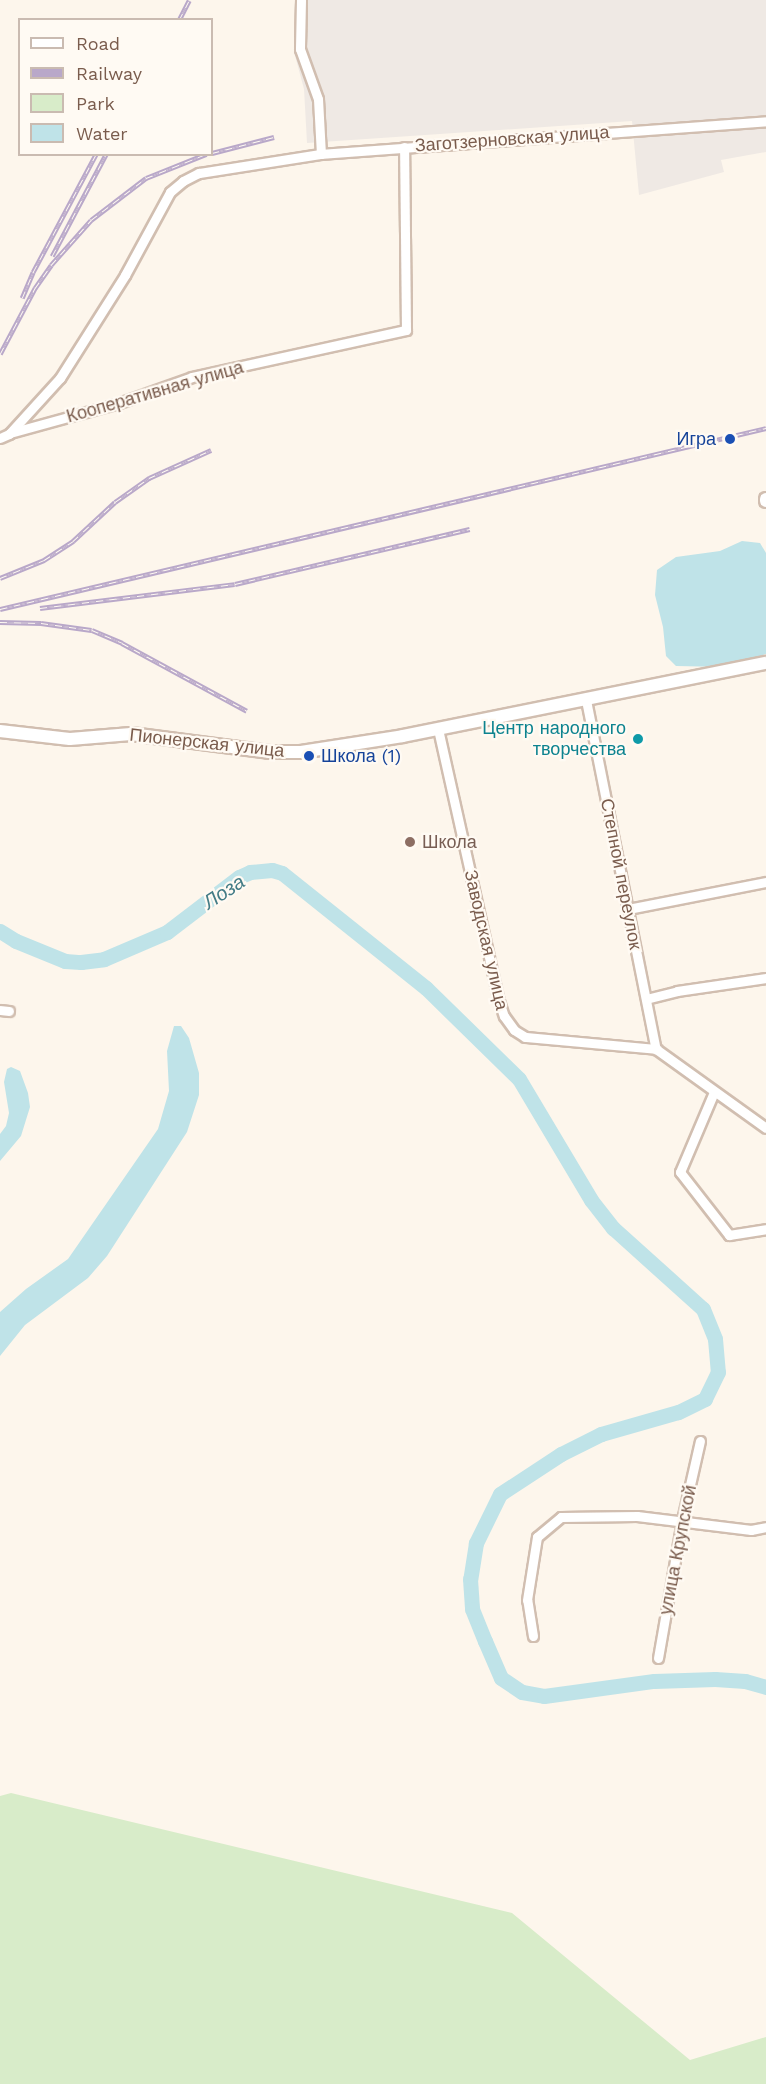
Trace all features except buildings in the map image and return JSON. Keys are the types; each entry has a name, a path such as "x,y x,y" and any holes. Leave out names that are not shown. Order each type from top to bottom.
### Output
{"street":[{"path":"301,0 300,49 318,99 321,154"},
{"name":"Заготзерновская улица","path":"406,330 404,147 766,121"},
{"path":"9,434 60,378 125,275 176,186 209,169 321,154 404,147"},
{"name":"Кооперативная улица","path":"0,438 118,403 192,377 406,330"},
{"name":"Пионерская улица","path":"0,731 70,739 131,734 268,752 301,752 438,729 766,663"},
{"name":"Степной переулок","path":"586,700 656,1049"},
{"name":"Заводская улица","path":"438,729 504,1017 514,1030 525,1037 656,1049"},
{"path":"628,909 766,882"},
{"path":"646,999 677,991 766,978"},
{"path":"656,1049 766,1128"},
{"path":"714,1092 680,1172 729,1235 766,1229"},
{"name":"улица Крупской","path":"658,1658 682,1520 700,1441"},
{"path":"533,1636 527,1600 537,1537 561,1517 637,1516 751,1530 766,1527"}],"shaded area":[{"path":"295,0 766,0 766,152 721,160 724,172 639,195 632,121 307,143 304,89 294,52"}],"green space":[{"path":"11,1793 512,1913 690,2060 766,2037 766,2084 0,2084 0,1796"}],"water":[{"path":"742,541 760,543 766,553 766,654 725,667 676,666 666,656 663,627 655,595 657,570 676,557 720,551"},
{"path":"174,1026 181,1026 189,1038 199,1073 199,1095 187,1132 107,1256 88,1278 25,1325 0,1356 0,1312 26,1289 68,1259 158,1129 169,1091 167,1051"},
{"path":"11,1067 20,1071 28,1093 30,1107 21,1136 0,1161 0,1134 6,1126 9,1113 4,1082 7,1069"}],"waterway":[{"name":"Лоза","path":"0,931 16,941 65,961 81,962 104,959 167,932 239,877 250,872 272,870 282,873 426,988 519,1079 591,1200 613,1228 703,1309 715,1339 718,1372 705,1399 678,1412 601,1434 561,1454 500,1494 476,1543 470,1579 472,1609 501,1678 522,1692 544,1696 654,1681 715,1679 745,1681 766,1687"}],"railway":[{"path":"180,18 189,0"},
{"path":"213,153 274,137"},
{"path":"22,298 33,272 95,156"},
{"path":"52,256 105,156"},
{"path":"0,354 35,288 51,265 91,220 146,178 201,156"},
{"path":"0,609 766,428"},
{"path":"0,578 44,560 73,541 115,502 149,478 211,450"},
{"path":"40,608 235,584 470,529"},
{"path":"0,622 41,623 92,630 122,643 247,711"}],"place":[{"name":"Игра","path":"730,439"},
{"name":"Центр народного творчества","path":"638,739"},
{"name":"Школа (1)","path":"309,756"},
{"name":"Школа","path":"410,842"}]}
